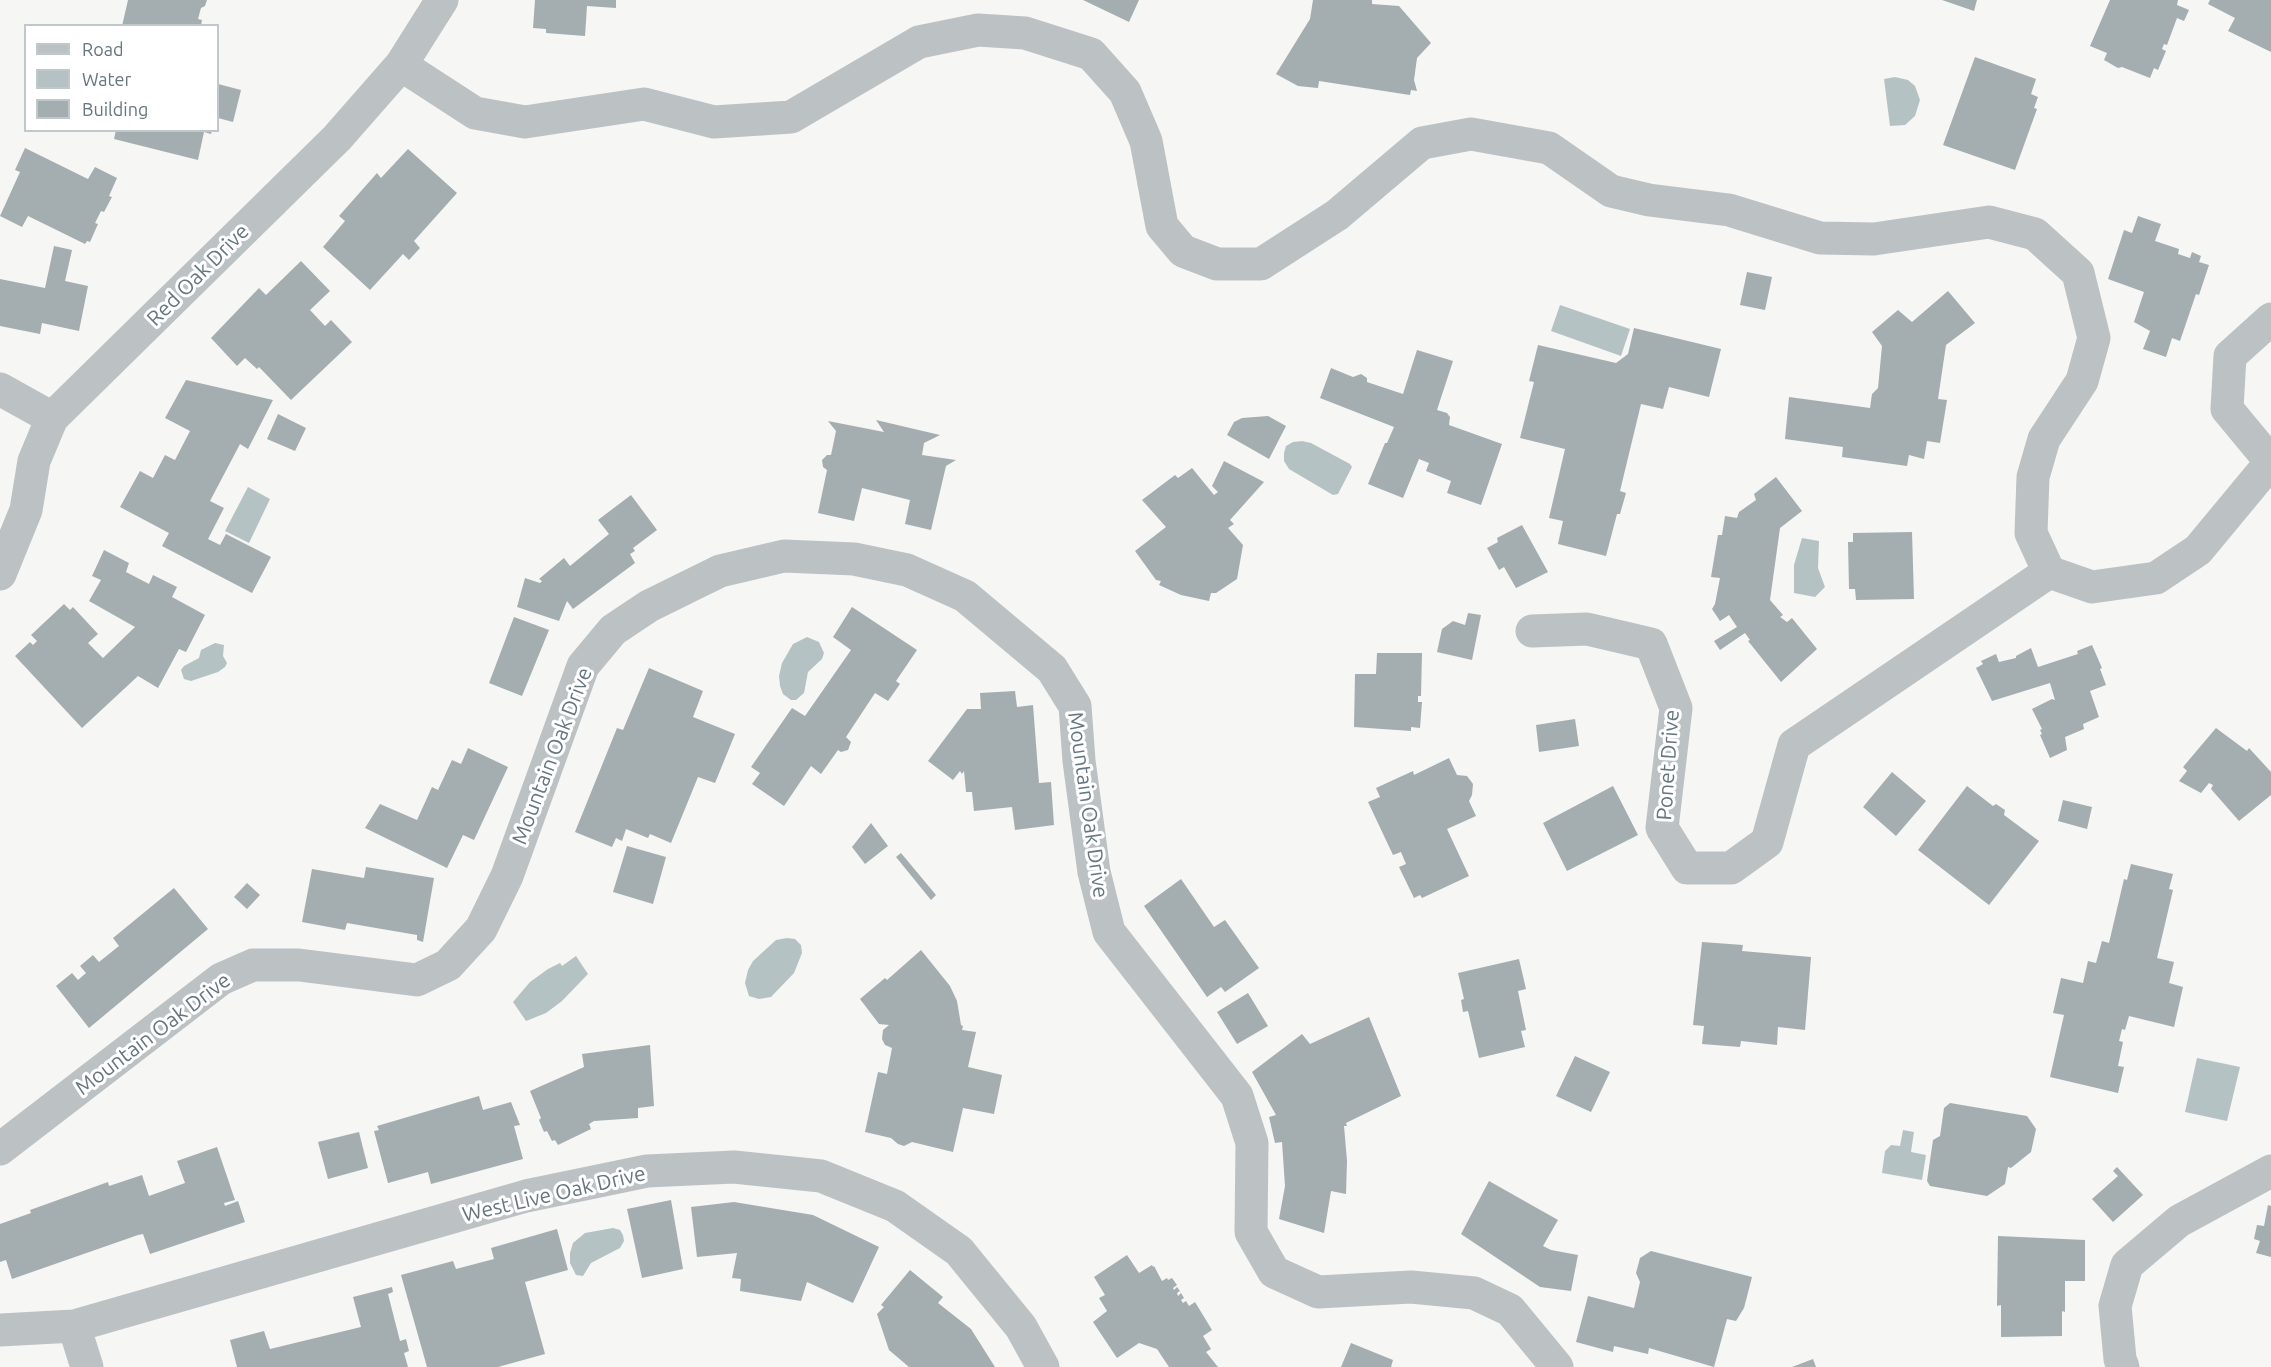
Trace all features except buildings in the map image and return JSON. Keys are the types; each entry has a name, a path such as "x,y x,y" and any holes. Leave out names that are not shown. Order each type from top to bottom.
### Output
{"street":[{"name":"Red Oak Drive","path":"0,574 26,510 34,461 52,418 338,138 401,65 442,0"},
{"path":"401,65 475,113 525,122 644,104 714,122 791,117 919,42 978,30 1025,33 1091,54 1125,92 1146,141 1162,226 1183,251 1217,264 1261,264 1337,215 1422,143 1471,134 1549,148 1611,191 1649,200 1730,210 1820,238 1874,239 1989,222 2035,234 2078,273 2094,338 2082,381 2044,439 2033,477 2031,533 2049,572 2092,587 2156,578 2198,550 2271,462 2227,409 2230,356 2271,319"},
{"path":"0,389 52,418"},
{"name":"Mountain Oak Drive","path":"0,1149 221,979 253,964 299,965 417,980 448,965 481,929 507,876 583,666 613,630 649,606 720,571 784,556 854,559 907,570 965,596 1052,669 1075,706 1079,761 1094,872 1109,932 1237,1096 1252,1143 1251,1232 1274,1272 1318,1292 1411,1287 1474,1293 1510,1310 1557,1367"},
{"name":"Ponet Drive","path":"1532,631 1587,629 1651,644 1676,708 1662,828 1687,868 1731,868 1767,842 1794,745 2049,572"},
{"name":"West Live Oak Drive","path":"0,1330 74,1326 526,1197 647,1171 734,1167 821,1176 895,1206 959,1251 1022,1327 1043,1367"},
{"path":"2123,1367 2120,1359 2115,1306 2127,1265 2179,1221 2271,1171"},
{"path":"74,1326 87,1367"}],"water":[{"path":"1895,77 1908,80 1915,86 1920,100 1915,116 1905,125 1890,126 1884,79"},
{"path":"1560,305 1630,329 1621,356 1551,331"},
{"path":"1302,441 1311,443 1350,464 1352,467 1338,494 1333,495 1289,469 1284,461 1286,446"},
{"path":"248,487 270,499 249,543 225,531"},
{"path":"1802,538 1819,541 1818,568 1825,587 1815,597 1794,593 1794,565"},
{"path":"807,637 819,642 824,653 822,659 808,672 804,693 796,700 791,700 783,694 780,686 779,676 782,663 793,644"},
{"path":"215,643 224,645 223,656 227,663 225,667 218,672 191,681 184,679 181,670 184,666 199,658 201,650"},
{"path":"795,939 801,945 802,953 794,973 771,997 759,999 749,996 745,983 753,961 776,940"},
{"path":"576,956 588,974 562,1001 546,1013 526,1021 513,1002 530,982 548,969 560,963 562,966"},
{"path":"2197,1058 2240,1067 2227,1121 2185,1112"},
{"path":"1903,1130 1914,1132 1911,1152 1926,1155 1922,1180 1882,1173 1885,1151 1891,1145 1900,1146"},
{"path":"613,1228 620,1230 623,1235 624,1241 620,1248 591,1263 583,1276 576,1275 570,1263 573,1243 585,1233"}]}
